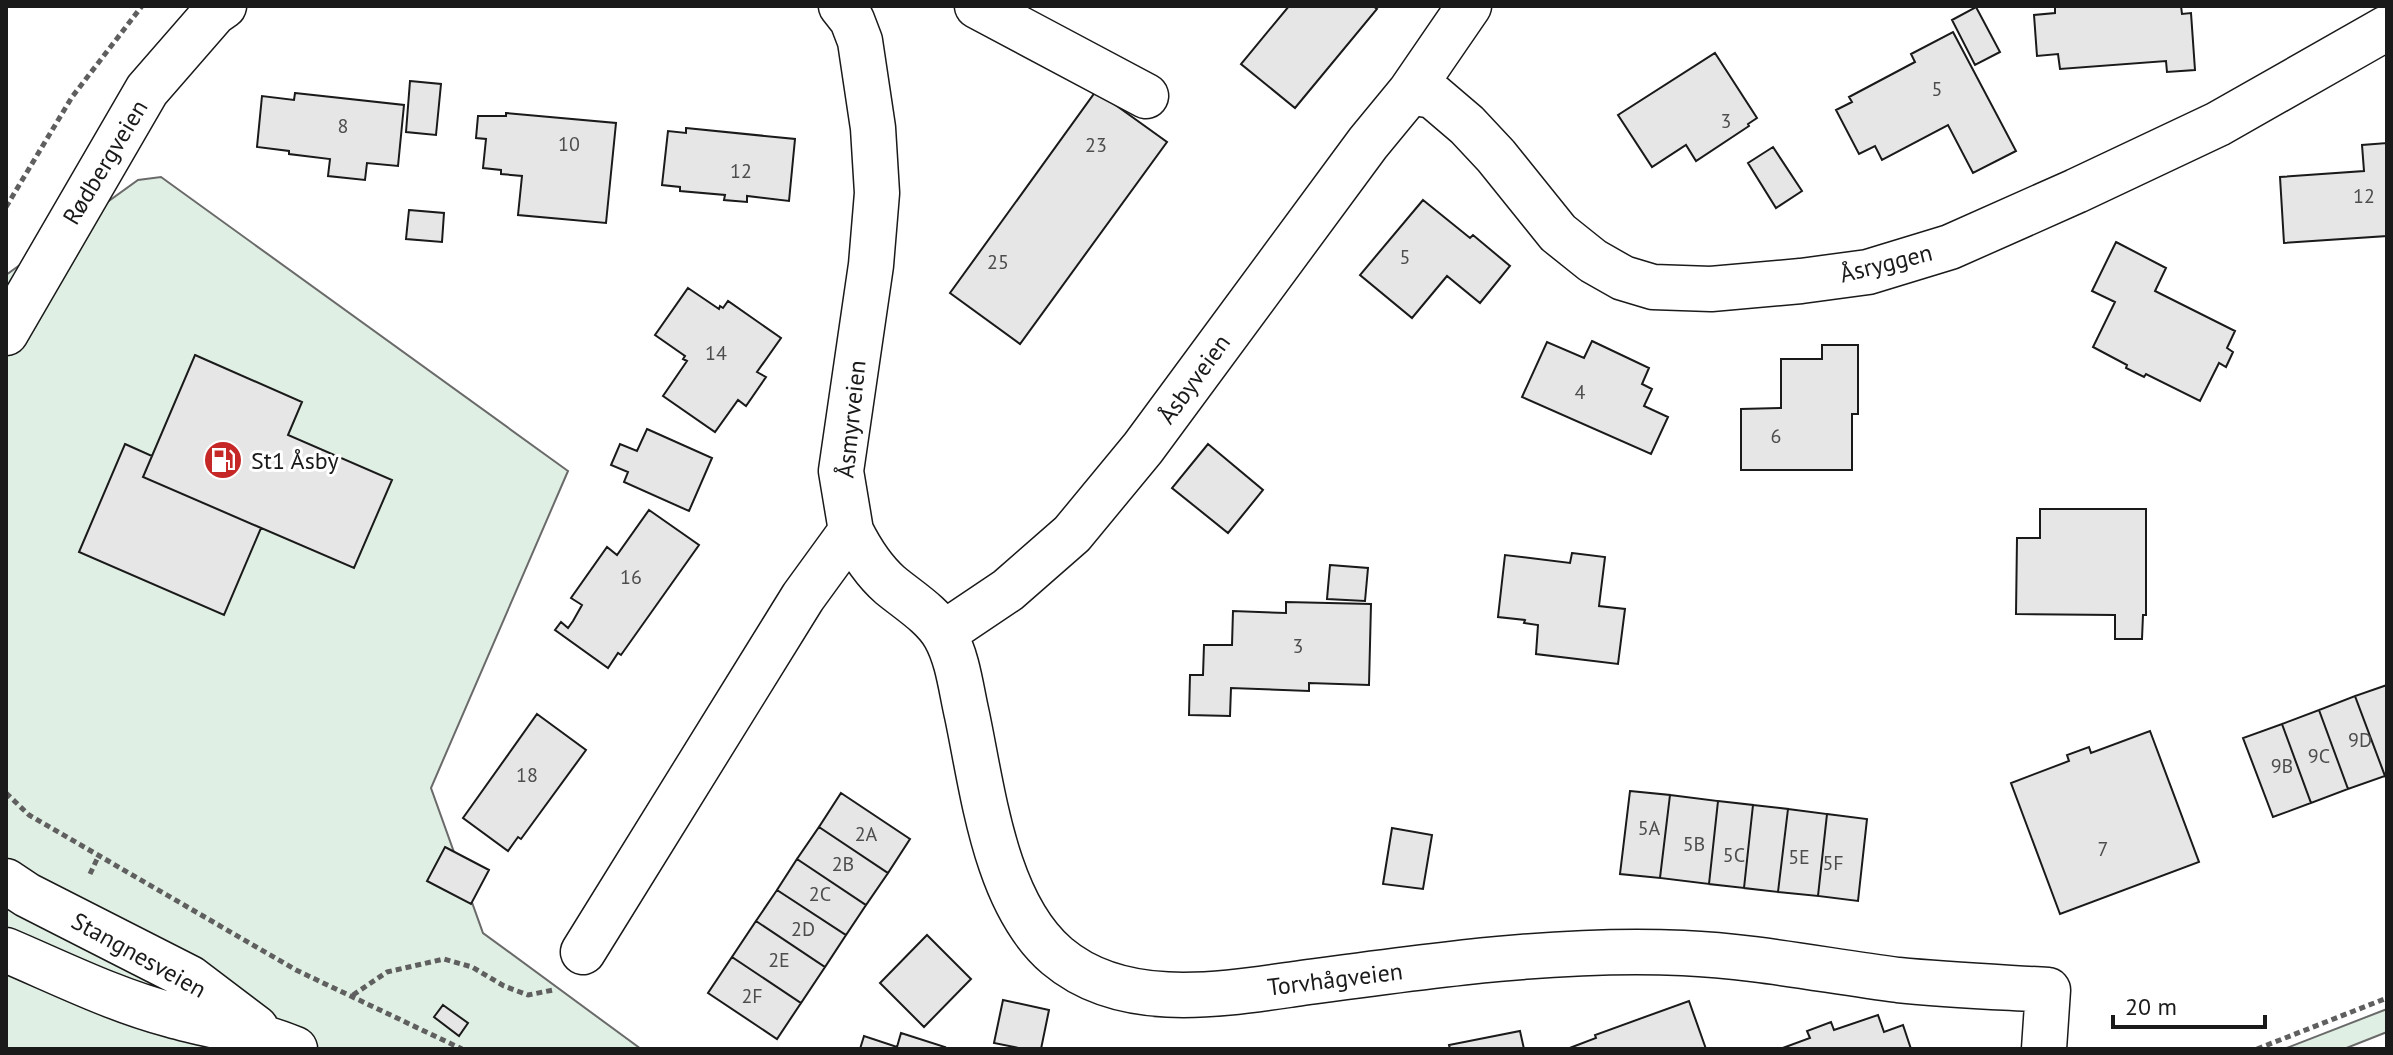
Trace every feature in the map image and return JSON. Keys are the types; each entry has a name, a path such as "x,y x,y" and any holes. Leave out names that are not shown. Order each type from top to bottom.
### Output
{"street":[{"name":"Rødbergveien","path":"6,333 147,90 214,13 224,6"},
{"name":"Åsmyrveien","path":"841,6 852,20 863,53 873,128 877,193 871,265 841,471 851,531"},
{"path":"977,6 1146,96"},
{"name":"Åsbyveien","path":"944,633 1008,590 1072,534 1143,448 1368,143 1410,92 1469,6"},
{"name":"Åsryggen","path":"1410,92 1433,96 1467,125 1558,233 1593,261 1623,278 1653,287 1711,289 1868,272 1950,247 2218,124 2387,28"},
{"name":"Torvhågveien","path":"851,531 862,553 886,582 944,633 957,670 998,859 1016,901 1034,932 1058,957 1091,977 1154,994 1187,995 1512,959 1682,953 1760,960 1901,980 2048,990 2044,1049"},
{"path":"583,952 803,597 851,531"},
{"name":"Stangnesveien","path":"6,881 27,895 190,978 281,1043"},
{"name":"Stangnesveien","path":"6,950 117,997 171,1015 281,1043"}],"path":[{"path":"6,207 72,97 142,6"},
{"path":"6,793 29,815 296,970 462,1049"},
{"path":"352,996 387,972 444,959 472,967 504,986 528,995 551,992 566,980 583,952"},
{"path":"2257,1049 2387,998"}],"green space":[{"path":"161,177 568,471 431,788 483,933 641,1049 6,1049 6,275 138,180"},
{"path":"2387,1009 2387,1032 2344,1049 2284,1049"}],"building":[{"path":"1289,6 1373,6 1377,9 1295,108 1241,64"},
{"path":"2055,6 2181,6 2182,14 2191,13 2195,70 2167,72 2166,61 2060,69 2058,54 2037,56 2034,15 2055,13"},
{"path":"1976,7 2000,52 1975,65 1952,20"},
{"path":"1953,32 2016,151 1973,173 1948,125 1882,160 1875,146 1859,154 1836,110 1852,102 1849,97 1915,62 1911,54"},
{"path":"1715,53 1757,118 1696,161 1686,145 1652,167 1618,115"},
{"path":"410,81 441,84 436,135 406,132"},
{"path":"1096,91 1167,142 1020,344 950,293"},
{"path":"295,93 404,105 398,166 367,163 365,180 328,176 330,159 257,147 262,96 294,100"},
{"path":"506,113 616,123 606,223 518,215 522,176 483,168 486,139 476,138 478,116 506,116"},
{"path":"686,128 795,139 789,201 747,196 747,202 724,200 725,195 680,191 680,187 662,185 668,131 686,133"},
{"path":"2387,143 2387,236 2284,243 2280,177 2364,171 2362,145"},
{"path":"1773,147 1802,191 1776,208 1748,163"},
{"path":"1423,200 1510,266 1480,303 1447,276 1412,318 1360,275"},
{"path":"409,210 444,213 442,242 406,239"},
{"path":"2116,242 2166,268 2155,291 2235,331 2227,348 2233,352 2226,367 2219,363 2200,401 2146,374 2144,377 2126,368 2127,365 2093,347 2115,302 2092,291"},
{"path":"688,288 719,309 728,301 781,338 757,372 766,377 746,406 738,400 715,432 663,396 687,361 683,359 685,356 655,335"},
{"path":"1592,341 1649,368 1642,384 1652,389 1644,406 1668,417 1651,454 1522,397 1547,342 1584,358"},
{"path":"1822,345 1858,345 1858,414 1852,414 1852,470 1741,470 1741,409 1781,408 1781,359 1822,359"},
{"path":"195,355 302,402 288,435 392,480 354,568 143,477"},
{"path":"647,429 712,458 689,511 624,482 628,472 611,465 620,444 637,451"},
{"path":"125,444 152,456 143,477 261,528 224,615 79,552"},
{"path":"1208,444 1263,490 1228,533 1172,488"},
{"path":"2040,509 2146,509 2146,615 2143,615 2142,639 2115,639 2115,615 2016,614 2017,538 2040,538"},
{"path":"649,510 699,545 621,655 618,653 608,668 555,630 561,622 568,628 573,621 582,605 571,598 607,547 617,555"},
{"path":"1572,553 1605,557 1599,606 1625,609 1618,664 1536,654 1538,625 1498,617 1505,555 1570,563"},
{"path":"1330,565 1368,568 1365,601 1327,599"},
{"path":"1286,602 1371,604 1369,685 1309,683 1309,691 1231,688 1230,716 1189,715 1190,675 1203,675 1204,645 1232,645 1233,611 1286,613"},
{"path":"2387,685 2387,775 2385,776 2355,696"},
{"path":"2355,696 2385,776 2348,789 2319,710"},
{"path":"2319,710 2348,789 2311,803 2282,724"},
{"path":"537,714 586,750 521,839 518,837 508,851 463,818"},
{"path":"2282,724 2311,803 2273,817 2243,738"},
{"path":"2150,731 2199,862 2060,914 2011,783 2069,761 2067,755 2089,747 2091,753"},
{"path":"1630,791 1670,795 1660,878 1620,874"},
{"path":"841,793 910,839 888,873 819,827"},
{"path":"1670,795 1718,801 1709,884 1660,878"},
{"path":"1718,801 1753,805 1744,888 1709,884"},
{"path":"1753,805 1788,809 1778,892 1744,888"},
{"path":"1788,809 1827,814 1818,896 1778,892"},
{"path":"1827,814 1867,819 1858,901 1818,896"},
{"path":"819,827 888,873 866,905 797,859"},
{"path":"1392,828 1432,835 1423,889 1383,884"},
{"path":"445,847 489,870 471,904 427,881"},
{"path":"797,859 866,905 846,935 777,890"},
{"path":"777,890 846,935 825,967 756,921"},
{"path":"756,921 825,967 801,1003 732,957"},
{"path":"927,935 971,979 924,1027 880,983"},
{"path":"732,957 801,1003 777,1039 708,993"},
{"path":"1003,1000 1049,1010 1041,1049 994,1043"},
{"path":"1689,1001 1706,1049 1567,1049 1596,1038 1595,1035"},
{"path":"443,1005 468,1023 459,1036 434,1017"},
{"path":"1878,1015 1884,1032 1903,1025 1911,1049 1780,1049 1810,1038 1807,1031 1831,1022 1834,1030"},
{"path":"1520,1031 1524,1049 1450,1049 1449,1045"},
{"path":"901,1033 945,1047 860,1049 864,1036 897,1047"}],"place":[{"name":"St1 Åsby","path":"223,460"}]}
